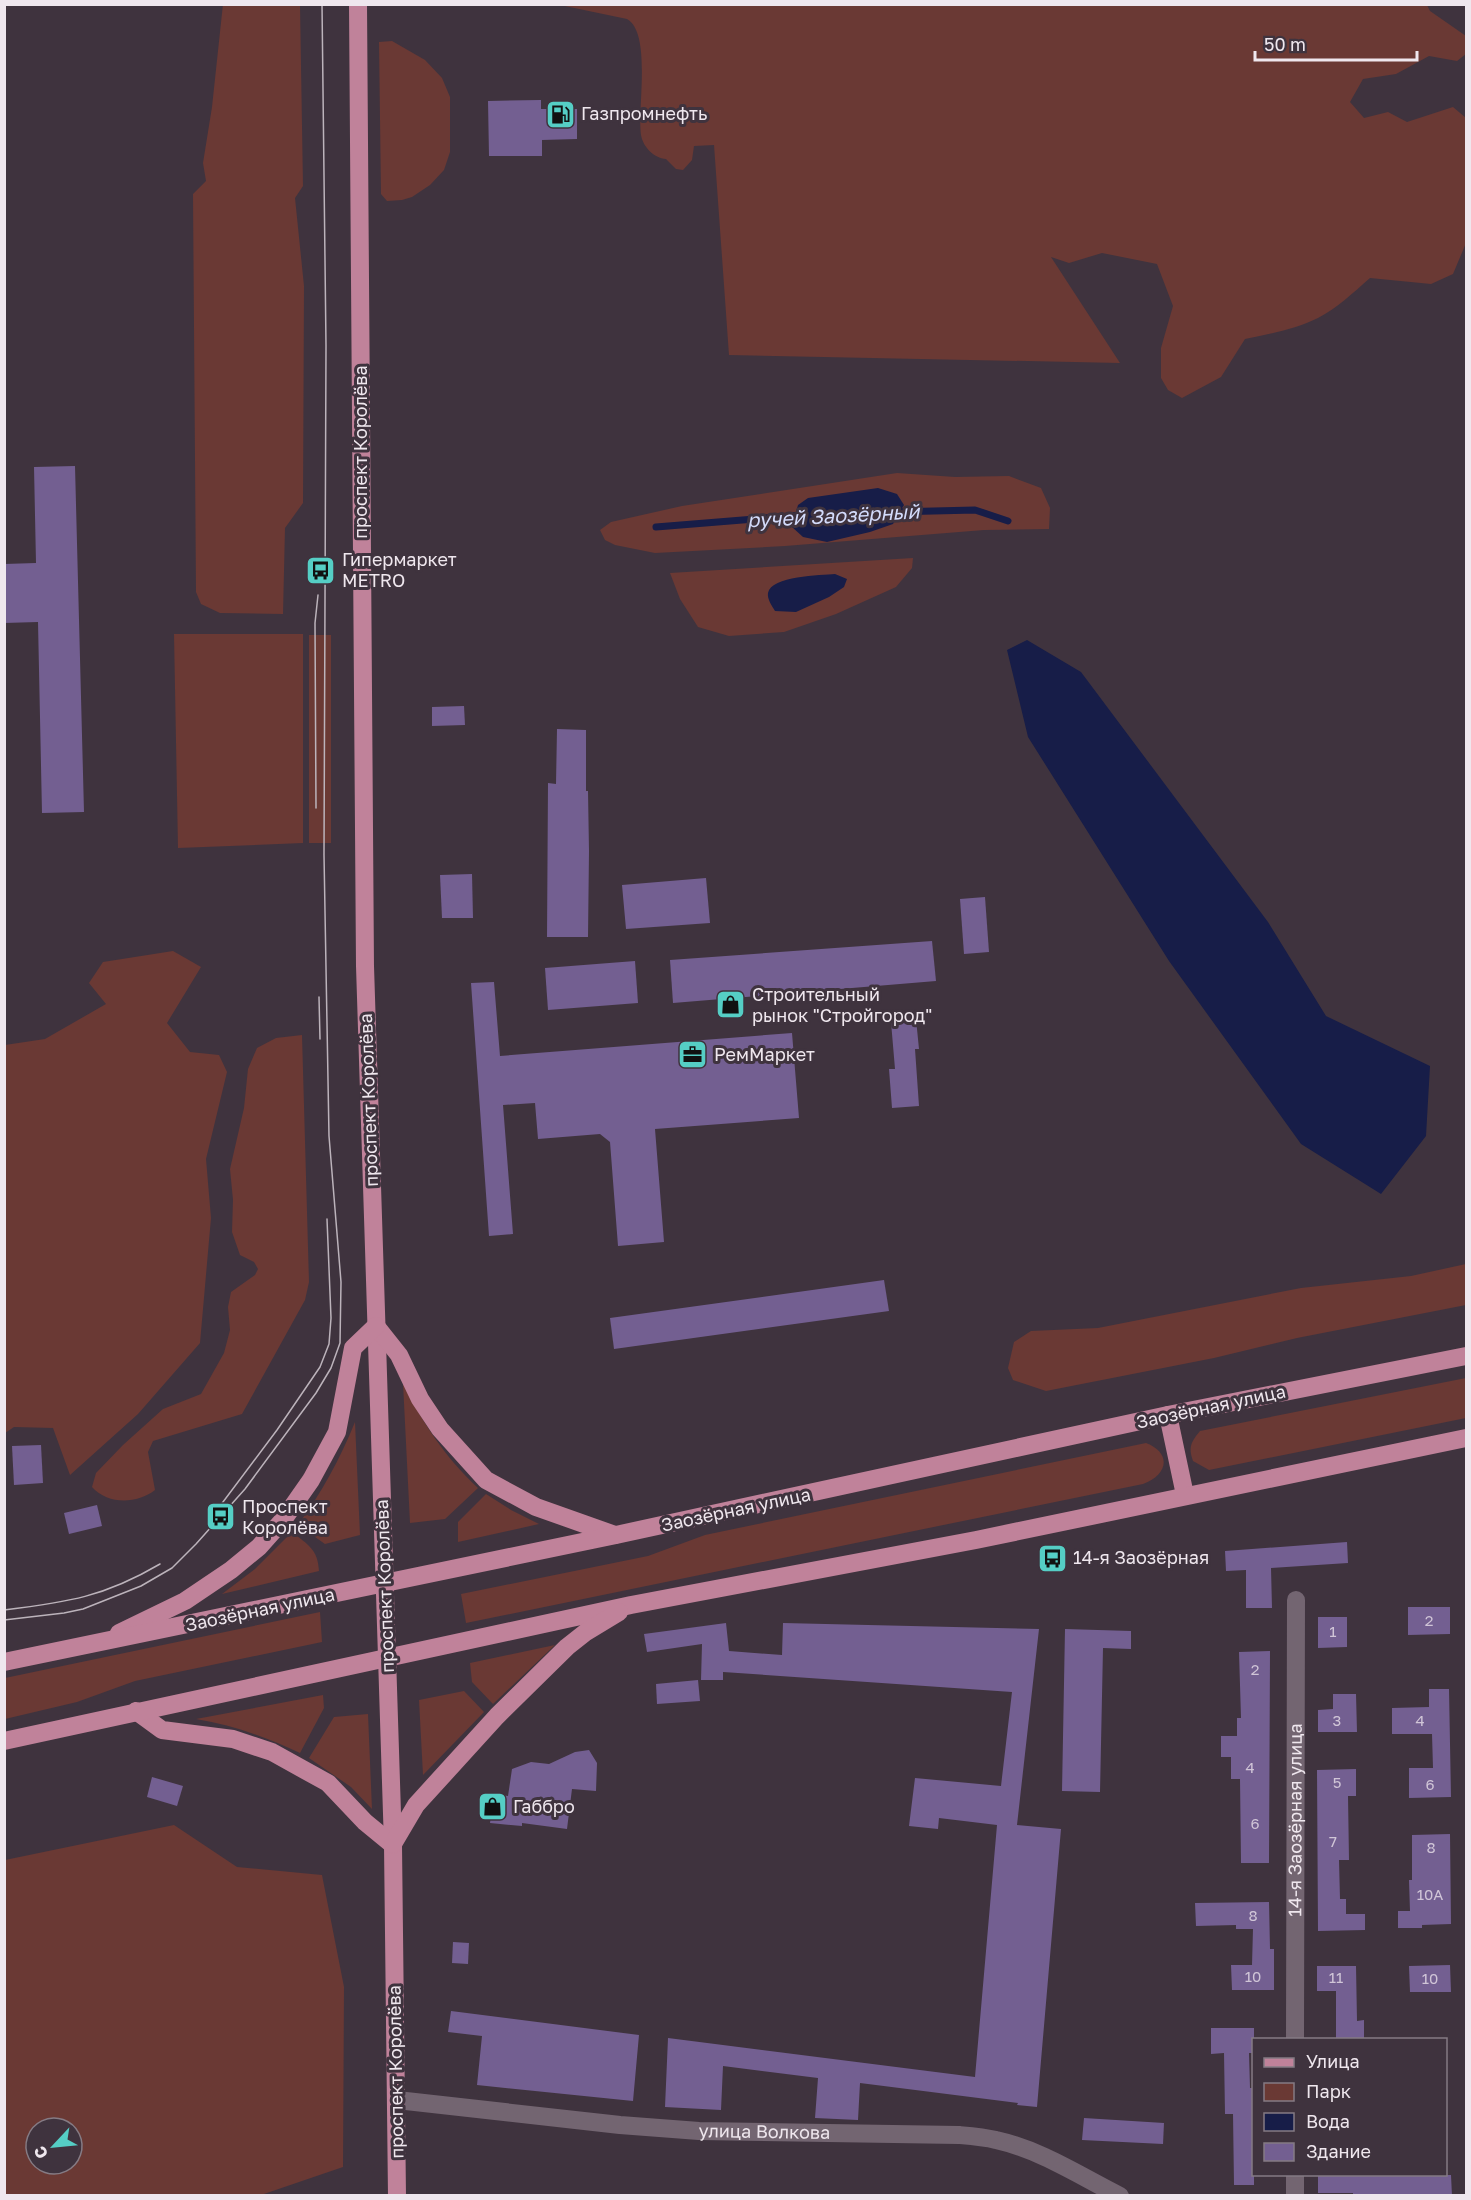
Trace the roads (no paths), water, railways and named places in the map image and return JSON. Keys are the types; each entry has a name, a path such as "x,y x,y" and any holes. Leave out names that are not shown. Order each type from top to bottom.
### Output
{"main road":[{"name":"проспект Королёва","path":"358,4 364,933 393,1845 397,2196"},
{"path":"99,1644 185,1601 231,1570 258,1547 283,1520 311,1480 338,1432 353,1348 376,1326 399,1355 420,1399 440,1429 486,1480 536,1507 616,1535"},
{"name":"Заозёрная улица","path":"4,1662 616,1535 1168,1415 1467,1356"},
{"path":"1168,1415 1185,1495"},
{"path":"4,1741 631,1605 976,1540 1467,1438"},
{"path":"136,1711 162,1730 233,1739 272,1752 328,1783 365,1822 393,1845 416,1805 497,1716 567,1647 586,1632 631,1605"}],"street":[{"name":"14-я Заозёрная улица","path":"1295,2038 1296,1600"},
{"name":"улица Волкова","path":"397,2100 620,2125 699,2131 959,2134 997,2140 1032,2152 1120,2196"},
{"path":"1295,2176 1295,2196"}],"water":[{"path":"878,488 897,494 904,505 893,524 827,542 803,537 792,527 798,505 808,498"},
{"path":"835,574 847,579 844,587 829,597 796,612 775,611 769,600 768,593 771,587 778,583 797,577"},
{"path":"1027,640 1081,672 1268,922 1326,1016 1430,1066 1426,1136 1381,1194 1301,1144 1169,961 1028,737 1007,650"}],"waterway":[{"name":"ручей Заозёрный","path":"892,512 975,510 1008,521"},
{"name":"ручей Заозёрный","path":"656,527 803,515"}],"tram line":[{"path":"4,1620 83,1609 141,1586 172,1568 245,1489 316,1393 331,1368 340,1343 341,1282 329,1136 324,855 326,346 322,4"},
{"path":"316,808 315,623 318,595"},
{"path":"319,997 320,1039"},
{"path":"220,1506 277,1430 320,1367 329,1344 331,1318 327,1219"},
{"path":"4,1610 67,1601 103,1591 160,1564"}],"place":[{"name":"Газпромнефть","path":"560,114"},
{"name":"Гипермаркет METRO","path":"321,570"},
{"name":"Строительный рынок \"Стройгород\"","path":"731,1005"},
{"name":"РемМаркет","path":"693,1055"},
{"name":"Проспект Королёва","path":"221,1517"},
{"name":"14-я Заозёрная","path":"1052,1558"},
{"name":"Габбро","path":"492,1807"}]}
